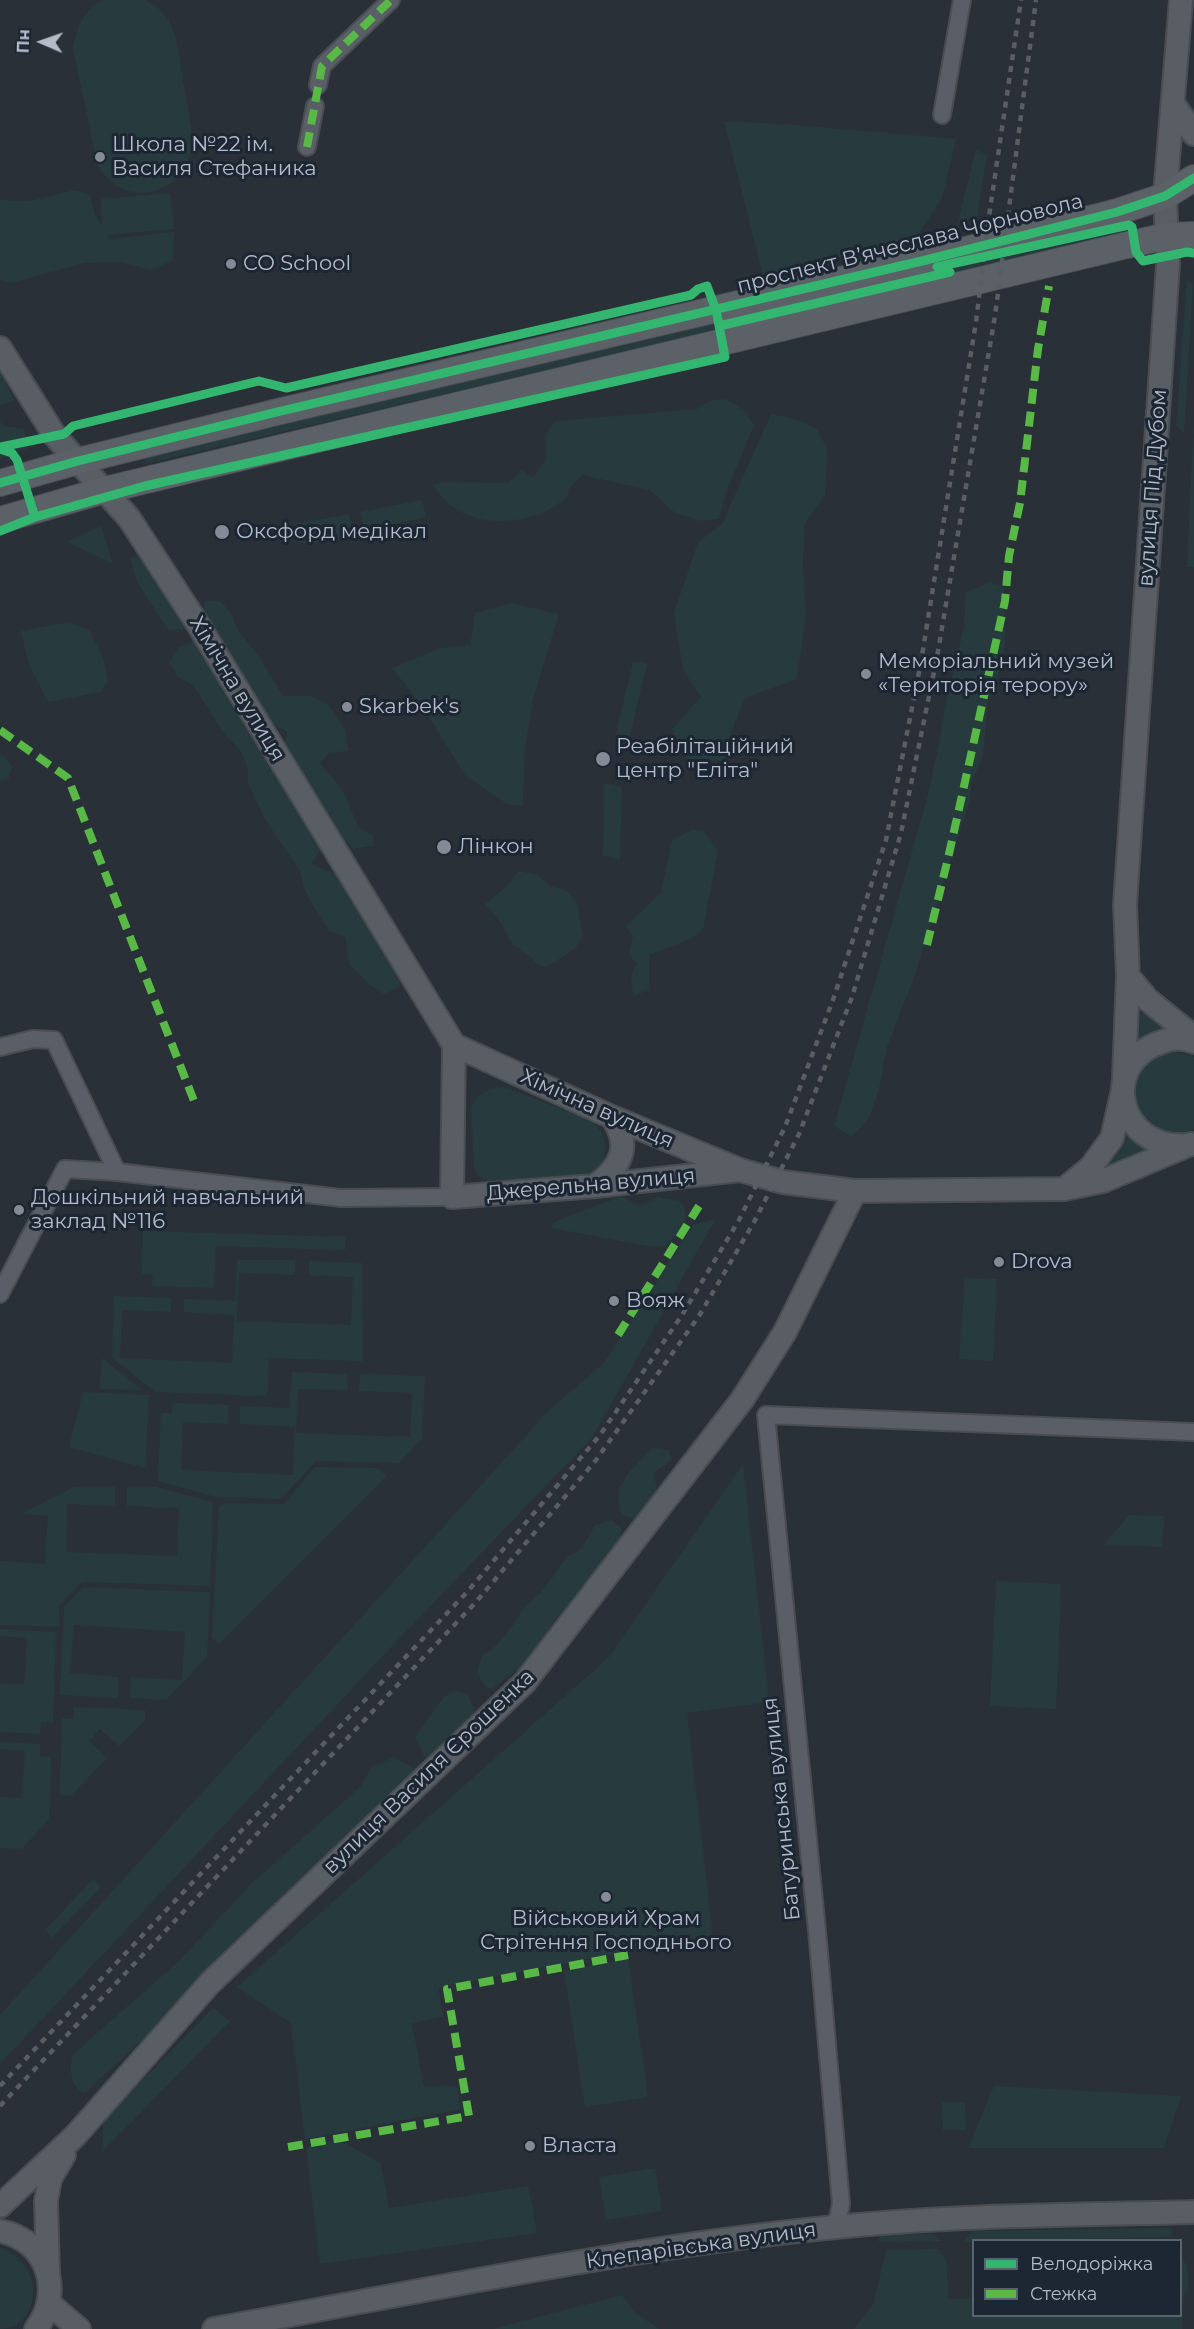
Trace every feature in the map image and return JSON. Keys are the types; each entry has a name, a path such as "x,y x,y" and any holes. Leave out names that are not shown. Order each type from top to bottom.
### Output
{"main road":[{"name":"проспект Вʼячеслава Чорновола","path":"0,483 78,461 288,410 910,264 1117,212 1165,196 1194,178"},
{"path":"0,520 105,490 1167,236 1194,235"}],"street":[{"path":"318,85 322,66 391,0"},
{"path":"942,115 962,0"},
{"name":"вулиця Під Дубом","path":"1124,1084 1128,976 1125,904 1168,264 1165,196 1181,0"},
{"path":"1174,105 1194,134"},
{"path":"307,147 315,106"},
{"name":"Хімічна вулиця","path":"0,348 55,436 129,518 199,626 454,1045 612,1117 740,1170"},
{"path":"1128,976 1148,1000 1194,1037"},
{"path":"0,1047 33,1039 54,1040 117,1172"},
{"path":"1064,1189 1091,1167 1112,1138 1124,1084 1134,1059 1150,1045 1170,1039 1194,1042"},
{"path":"452,1197 454,1045"},
{"path":"1124,1084 1126,1110 1136,1128 1152,1140 1171,1146 1193,1144"},
{"path":"596,1186 612,1172 620,1158 622,1138 612,1117"},
{"name":"Джерельна вулиця","path":"0,1294 65,1169 117,1172 342,1198 452,1197 596,1186 740,1170 783,1182 855,1191 1064,1189 1103,1181 1193,1144"},
{"name":"вулиця Василя Єрошенка","path":"0,2206 75,2136 210,1983 525,1682 742,1400 785,1332 855,1191"},
{"path":"742,1400 766,1415 1194,1432"},
{"name":"Батуринська вулиця","path":"766,1415 818,1941 841,2204 836,2227"},
{"name":"вулиця Василя Єрошенка","path":"50,2304 46,2201 50,2179 75,2136"},
{"name":"Клепарівська вулиця","path":"214,2329 644,2251 836,2227 956,2218 1194,2212"},
{"name":"вулиця Василя Єрошенка","path":"0,2231 26,2242 40,2255 48,2272"},
{"path":"36,2329 50,2304"},
{"path":"50,2304 52,2329"},
{"path":"50,2304 79,2329"}],"green space":[{"path":"103,0 146,0 158,8 169,20 176,39 193,140 189,159 181,173 169,184 155,191 140,193 125,189 110,181 98,166 73,50 82,20 90,9"},
{"path":"724,121 956,139 943,196 915,240 763,276"},
{"path":"976,150 987,155 977,218 958,222"},
{"path":"75,190 90,195 95,214 102,226 101,199 170,193 174,229 108,235 110,239 174,232 173,260 152,270 120,262 84,263 11,283 0,280 0,200 30,201"},
{"path":"1104,233 1105,240 145,464 144,457"},
{"path":"1187,281 1193,285 1184,432 1176,426"},
{"path":"0,371 14,401 0,405"},
{"path":"725,399 744,410 754,425 725,495 719,519 702,521 675,513 650,490 582,475 569,489 567,498 543,513 520,519 491,521 464,514 452,507 433,485 443,482 508,483 522,470 533,478 545,461 546,435 555,421 697,409 712,400"},
{"path":"771,414 794,419 817,429 827,449 825,495 804,525 803,567 806,614 797,679 745,698 732,730 725,760 689,763 672,729 701,697 683,670 674,613 698,542 722,524"},
{"path":"1194,417 1194,567 1187,567"},
{"path":"0,422 4,426 24,429 28,448 0,459"},
{"path":"422,500 426,517 364,531 360,512"},
{"path":"349,514 353,535 309,544 299,542 294,524"},
{"path":"101,526 113,564 67,542"},
{"path":"138,555 155,564 187,619 185,629 168,630 137,582 130,558"},
{"path":"991,582 1004,588 1005,645 1000,670 988,699 983,757 972,780 969,802 915,975 887,1047 879,1089 869,1118 852,1137 834,1126 926,802 964,627 966,592"},
{"path":"204,601 220,601 231,613 237,629 258,655 283,696 311,696 328,704 345,729 348,751 329,753 320,763 344,792 358,827 373,835 373,846 353,849 330,822 283,750 287,732 266,719 203,617"},
{"path":"511,603 559,614 533,699 524,755 523,806 507,804 465,775 422,706 392,668 440,648 470,645 475,613"},
{"path":"69,622 89,630 103,657 108,681 101,692 48,702 28,663 21,631"},
{"path":"193,641 209,660 316,834 320,850 311,864 338,875 387,958 398,971 400,987 384,994 371,986 349,964 345,937 329,931 311,902 304,888 300,871 264,818 248,783 248,769 242,753 220,728 193,685 178,677 169,662 178,648"},
{"path":"633,661 647,664 628,745 614,742"},
{"path":"0,754 6,757 12,767 9,778 0,782"},
{"path":"604,783 622,787 620,859 603,856"},
{"path":"692,830 704,831 718,851 703,930 688,940 649,955 649,990 633,996 631,976 636,964 629,954 633,936 625,927 661,892 672,840"},
{"path":"519,871 538,875 551,886 567,891 577,904 583,936 574,950 546,967 537,964 513,945 499,920 485,904 505,888"},
{"path":"1147,1010 1171,1029 1159,1030 1138,1040 1138,1015"},
{"path":"1170,1052 1194,1057 1194,1129 1174,1133 1157,1129 1145,1119 1137,1105 1135,1089 1139,1074 1151,1061"},
{"path":"496,1087 507,1088 590,1120 597,1127 605,1143 604,1160 599,1167 583,1175 488,1181 478,1176 474,1167 471,1106 481,1094"},
{"path":"1127,1136 1147,1152 1096,1175 1121,1147"},
{"path":"621,1196 641,1206 657,1197 680,1201 685,1214 683,1225 666,1246 647,1246 551,1228 553,1223 561,1219"},
{"path":"715,1220 592,1438 395,1643 0,2064 0,2015 551,1408 603,1364 694,1224"},
{"path":"143,1231 345,1237 345,1250 216,1246 214,1288 152,1286 153,1275 142,1274"},
{"path":"237,1260 295,1260 295,1275 239,1273 237,1321 351,1325 353,1277 309,1275 309,1261 362,1263 363,1361 269,1358 267,1396 155,1392 112,1358 114,1296 171,1298 171,1312 122,1310 120,1358 232,1363 234,1315 184,1312 184,1299 235,1301"},
{"path":"965,1278 997,1279 993,1361 959,1359"},
{"path":"102,1358 142,1390 100,1389"},
{"path":"292,1372 347,1374 348,1390 298,1389 296,1433 410,1437 412,1393 359,1391 360,1374 425,1376 422,1439 399,1463 316,1461 281,1499 216,1497 158,1481 161,1413 172,1413 173,1403 229,1405 228,1424 183,1422 181,1470 293,1475 295,1427 240,1424 240,1406 289,1408"},
{"path":"83,1392 149,1395 145,1468 69,1447"},
{"path":"653,1447 669,1450 672,1460 654,1472 657,1492 636,1519 621,1515 618,1491 628,1473"},
{"path":"743,1464 769,1702 687,1713 713,1939 619,1953 438,1988 443,2017 412,2023 424,2087 457,2086 461,2109 305,2139 291,2023 237,1987 609,1657"},
{"path":"315,1467 377,1468 387,1476 219,1644 212,1637 219,1507 225,1503 284,1504"},
{"path":"74,1487 115,1487 115,1506 67,1504 66,1552 177,1556 179,1508 127,1506 127,1487 156,1487 213,1502 210,1586 82,1582 59,1605 59,1627 0,1625 0,1561 45,1564 48,1516 21,1514"},
{"path":"1129,1515 1164,1516 1162,1547 1104,1545"},
{"path":"612,1520 621,1528 621,1551 590,1577 575,1601 553,1622 534,1655 521,1668 492,1688 486,1688 477,1673 482,1656 497,1645 522,1610 553,1577 563,1561 582,1548 595,1525"},
{"path":"996,1581 1061,1584 1056,1709 990,1706"},
{"path":"83,1587 210,1592 207,1657 166,1700 130,1698 131,1677 182,1680 185,1632 74,1625 70,1673 118,1677 118,1698 60,1695 64,1607"},
{"path":"0,1629 56,1632 53,1723 41,1722 40,1734 0,1732 0,1684 24,1685 27,1638 0,1636"},
{"path":"456,1690 467,1694 477,1715 465,1727 446,1740 433,1760 427,1762 415,1737 445,1696"},
{"path":"74,1707 145,1710 145,1720 119,1746 100,1729 89,1741 107,1758 71,1796 60,1795 62,1718 74,1719"},
{"path":"0,1742 40,1744 40,1756 51,1757 49,1819 22,1849 0,1848 0,1797 22,1798 25,1751 0,1749"},
{"path":"394,1757 414,1769 412,1778 362,1821 326,1862 141,2041 86,2092 83,2093 78,2089 71,2076 73,2054 179,1961 252,1883 361,1786 371,1768"},
{"path":"93,1879 101,1887 52,1938 45,1930"},
{"path":"628,1959 648,2097 585,2107 564,1971"},
{"path":"213,2008 230,2021 103,2151 103,2120"},
{"path":"994,2086 1181,2096 1164,2148 968,2148"},
{"path":"942,2102 965,2102 966,2130 943,2130"},
{"path":"337,2139 381,2163 389,2208 528,2186 537,2233 320,2264 306,2147"},
{"path":"655,2168 662,2211 606,2220 599,2177"},
{"path":"1171,2228 1172,2237 972,2239 964,2241 973,2231"},
{"path":"933,2234 942,2241 879,2242 879,2235"},
{"path":"0,2248 15,2256 26,2267 33,2294 24,2318 14,2326 0,2329"},
{"path":"939,2249 946,2261 949,2299 971,2299 972,2278 972,2317 1182,2317 1182,2258 1187,2266 1188,2291 1183,2295 1182,2329 854,2329 874,2303 886,2250"},
{"path":"622,2295 637,2314 659,2329 492,2329"}],"railway":[{"path":"0,2086 468,1591 600,1435 682,1315 739,1220 785,1127 834,997 886,840 921,662 976,322 988,223 1021,0"},
{"path":"0,2106 476,1602 596,1460 699,1316 754,1222 799,1134 852,997 901,833 937,657 995,316 1036,0"}],"marked path":[{"path":"307,147 322,66 391,0"},
{"path":"927,945 1005,601 1009,556 1020,503 1038,349 1049,286"},
{"path":"0,730 68,778 196,1106"},
{"path":"618,1335 699,1206"},
{"path":"288,2147 469,2116 447,1989 628,1955"}],"cycle path":[{"path":"0,483 78,461 277,412 922,261 1117,212 1165,196 1194,178"},
{"path":"937,267 1129,225 1132,227 1136,252 1143,261 1187,252 1194,253"},
{"path":"719,326 950,272"},
{"path":"0,447 64,434 73,426 259,381 286,388 691,295 707,286 716,310 725,357 145,486 35,517 0,531"},
{"path":"0,449 12,453 17,460 35,517"}],"place":[{"name":"Школа №22 ім. Василя Стефаника","path":"100,157"},
{"name":"CO School","path":"231,264"},
{"name":"Оксфорд медікал","path":"222,532"},
{"name":"Меморіальний музей «Територія терору»","path":"866,674"},
{"name":"Skarbek's","path":"347,707"},
{"name":"Реабілітаційний центр \"Еліта\"","path":"603,759"},
{"name":"Лінкон","path":"444,847"},
{"name":"Дошкільний навчальний заклад №116","path":"19,1210"},
{"name":"Drova","path":"999,1262"},
{"name":"Вояж","path":"614,1301"},
{"name":"Військовий Храм Стрітення Господнього","path":"606,1897"},
{"name":"Власта","path":"530,2146"}]}
